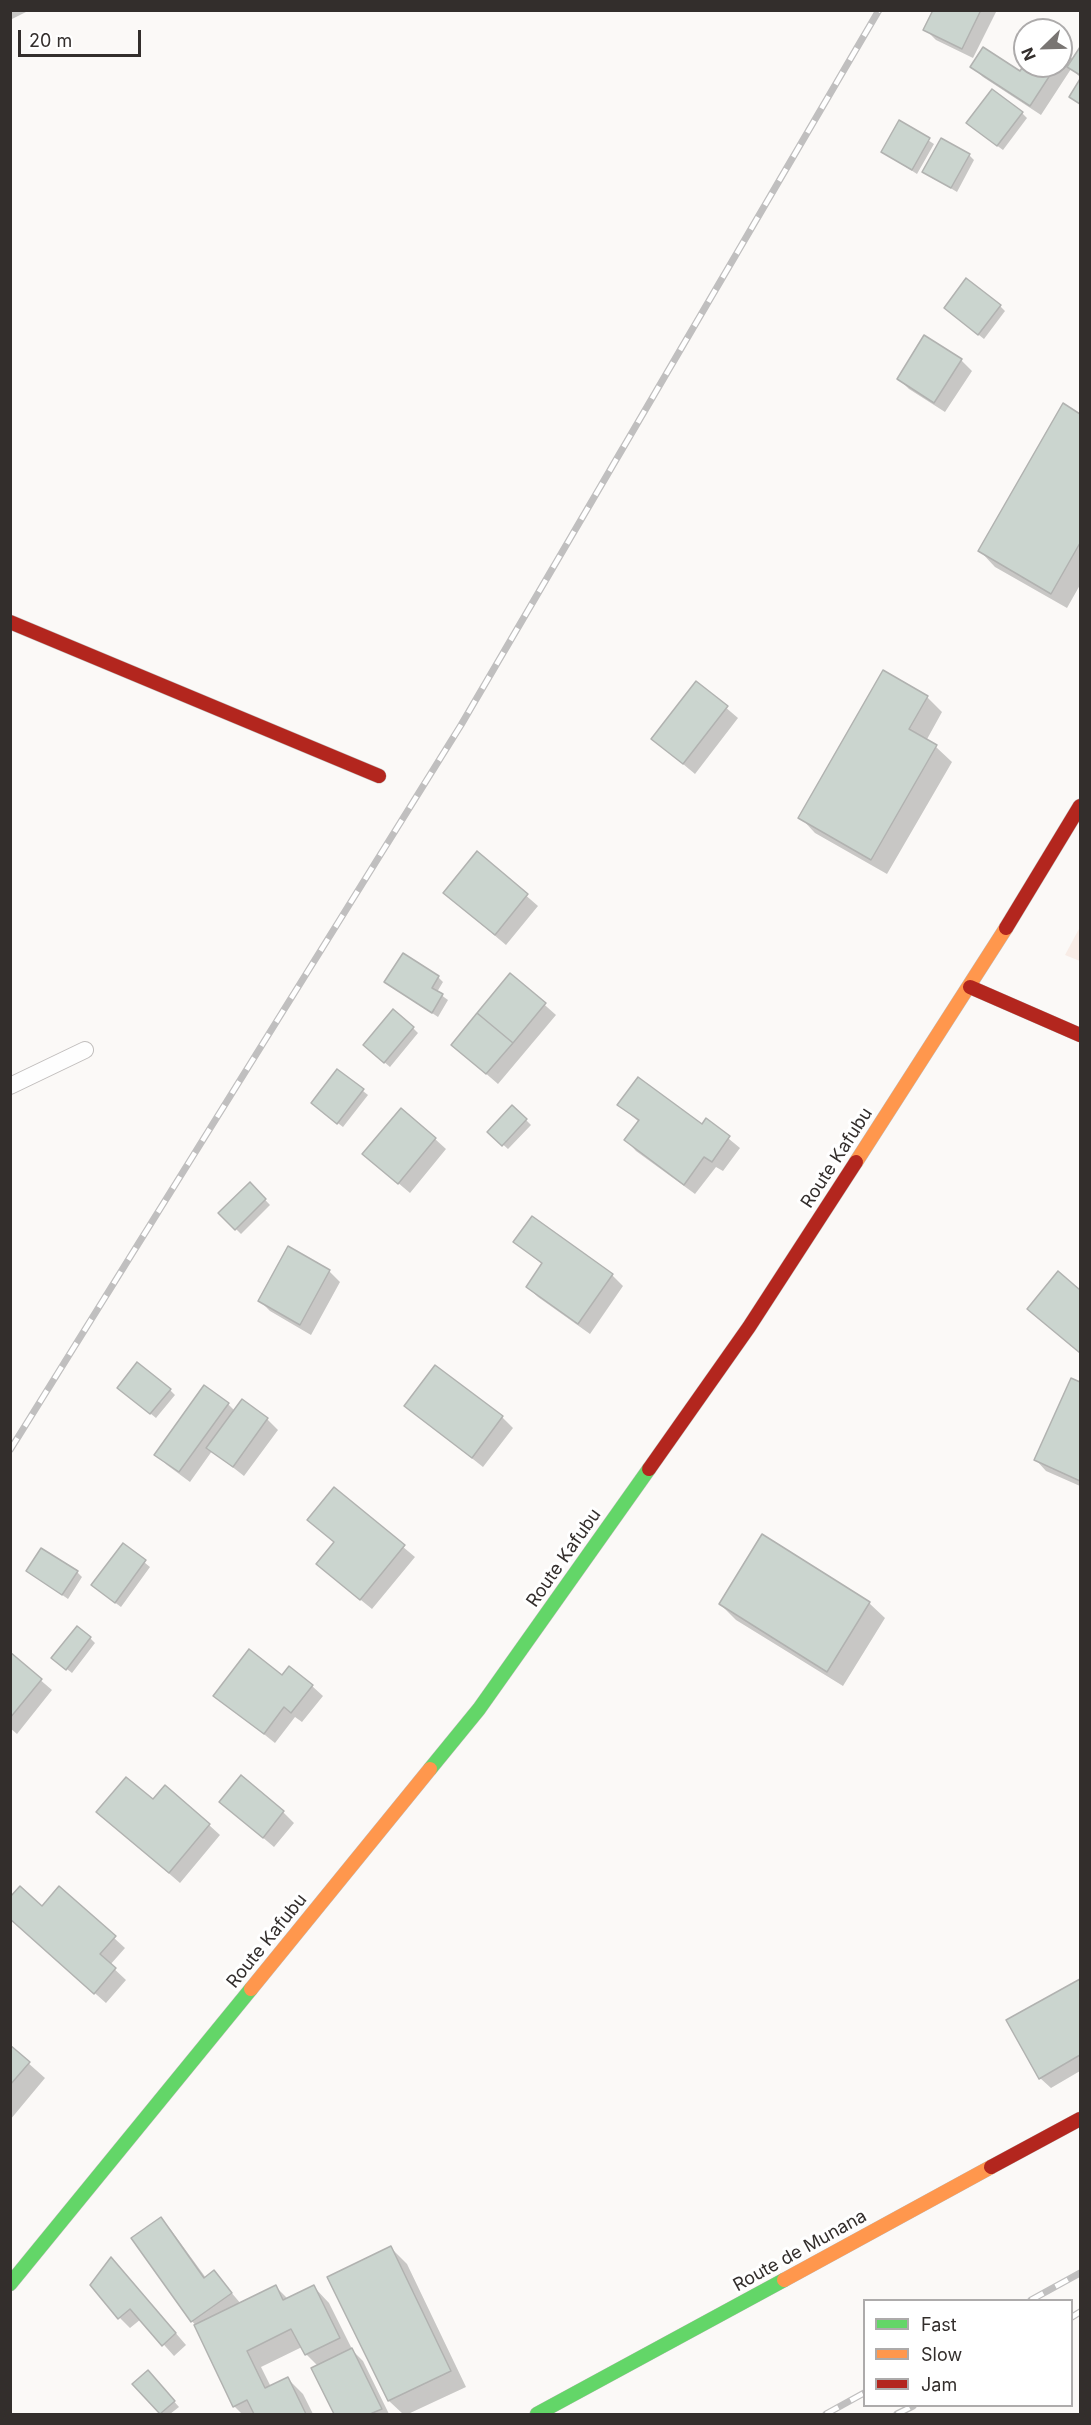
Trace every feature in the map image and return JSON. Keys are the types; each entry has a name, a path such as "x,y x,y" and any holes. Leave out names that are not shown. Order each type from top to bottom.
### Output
{"main road":[{"path":"10,622 379,776"},
{"name":"Route Kafubu","path":"10,2284 480,1708 749,1327 970,987 1080,806"},
{"path":"970,987 1080,1035"},
{"name":"Route de Munana","path":"537,2415 1080,2119"}],"lane":[{"path":"10,1086 85,1050"}],"shaded area":[{"path":"1080,927 1080,961 1065,955"}],"building":[{"path":"933,10 981,10 962,49 923,30"},
{"path":"983,47 1013,66 1013,78 1048,78 1030,106 970,67"},
{"path":"1080,47 1080,75 1073,71 1073,58"},
{"path":"1080,79 1080,104 1069,97"},
{"path":"992,89 1023,112 997,146 966,123"},
{"path":"899,120 930,138 912,170 881,152"},
{"path":"941,138 970,154 951,188 922,172"},
{"path":"966,278 1001,305 978,335 944,308"},
{"path":"924,335 962,359 934,403 897,379"},
{"path":"1063,403 1080,414 1080,543 1051,594 978,551"},
{"path":"883,670 928,696 909,729 937,745 871,860 798,818"},
{"path":"696,681 728,706 683,764 651,739"},
{"path":"477,851 528,894 495,935 443,893"},
{"path":"403,953 439,976 432,988 443,994 432,1013 384,982"},
{"path":"510,973 546,1003 513,1043 477,1013"},
{"path":"393,1009 414,1027 384,1063 363,1045"},
{"path":"477,1013 513,1043 486,1074 451,1045"},
{"path":"337,1069 364,1089 337,1124 311,1103"},
{"path":"638,1077 702,1124 706,1118 730,1136 712,1162 704,1157 684,1185 624,1140 639,1120 617,1105"},
{"path":"512,1105 527,1119 502,1146 487,1132"},
{"path":"401,1108 436,1138 398,1184 362,1154"},
{"path":"250,1182 266,1199 235,1230 218,1213"},
{"path":"532,1216 613,1274 578,1324 526,1287 542,1263 513,1242"},
{"path":"288,1246 330,1270 300,1325 258,1301"},
{"path":"1058,1271 1080,1290 1080,1353 1027,1309"},
{"path":"137,1362 171,1389 150,1414 117,1388"},
{"path":"435,1365 503,1416 472,1458 404,1406"},
{"path":"1071,1378 1080,1382 1080,1481 1034,1460"},
{"path":"204,1385 229,1403 179,1472 154,1455"},
{"path":"242,1399 268,1418 233,1467 206,1448"},
{"path":"334,1487 405,1545 360,1600 316,1564 334,1542 307,1520"},
{"path":"762,1534 870,1602 827,1672 719,1604"},
{"path":"123,1543 146,1560 115,1603 91,1585"},
{"path":"41,1548 78,1571 62,1595 26,1571"},
{"path":"77,1626 91,1637 66,1670 51,1658"},
{"path":"249,1649 282,1675 289,1666 313,1685 291,1713 284,1707 264,1734 213,1696"},
{"path":"10,1652 42,1679 10,1718"},
{"path":"241,1775 284,1811 263,1838 219,1802"},
{"path":"126,1777 153,1799 165,1785 210,1824 169,1873 96,1812"},
{"path":"20,1886 42,1906 59,1886 116,1936 100,1954 116,1968 94,1994 10,1919 10,1897"},
{"path":"1080,1979 1080,2055 1039,2079 1006,2020"},
{"path":"10,2045 30,2062 10,2085"},
{"path":"161,2217 204,2278 214,2270 232,2293 191,2322 131,2238"},
{"path":"391,2246 451,2371 388,2401 327,2277"},
{"path":"111,2257 176,2333 162,2346 130,2309 118,2319 90,2285"},
{"path":"276,2285 283,2300 314,2285 340,2338 305,2355 291,2329 247,2351 265,2388 288,2377 306,2414 254,2414 247,2400 233,2407 194,2325"},
{"path":"352,2348 382,2409 370,2414 334,2414 311,2368"},
{"path":"148,2370 175,2401 160,2414 132,2384"}],"railway":[{"path":"10,1450 461,725 879,10"},
{"path":"1033,2299 1080,2273"},
{"path":"1073,2316 1080,2312"},
{"path":"826,2414 863,2394"},
{"path":"897,2414 911,2407"}],"traffic: fast":[{"path":"430,1769 479,1709 649,1469"},
{"path":"10,2284 251,1989"},
{"path":"537,2414 784,2280"}],"traffic: slow":[{"path":"856,1162 1006,928"},
{"path":"251,1989 430,1769"},
{"path":"784,2280 991,2167"}],"traffic: jam":[{"path":"10,622 379,776"},
{"path":"1006,928 1080,806"},
{"path":"970,987 1080,1035"},
{"path":"649,1469 749,1327 856,1162"},
{"path":"991,2167 1080,2119"}]}
